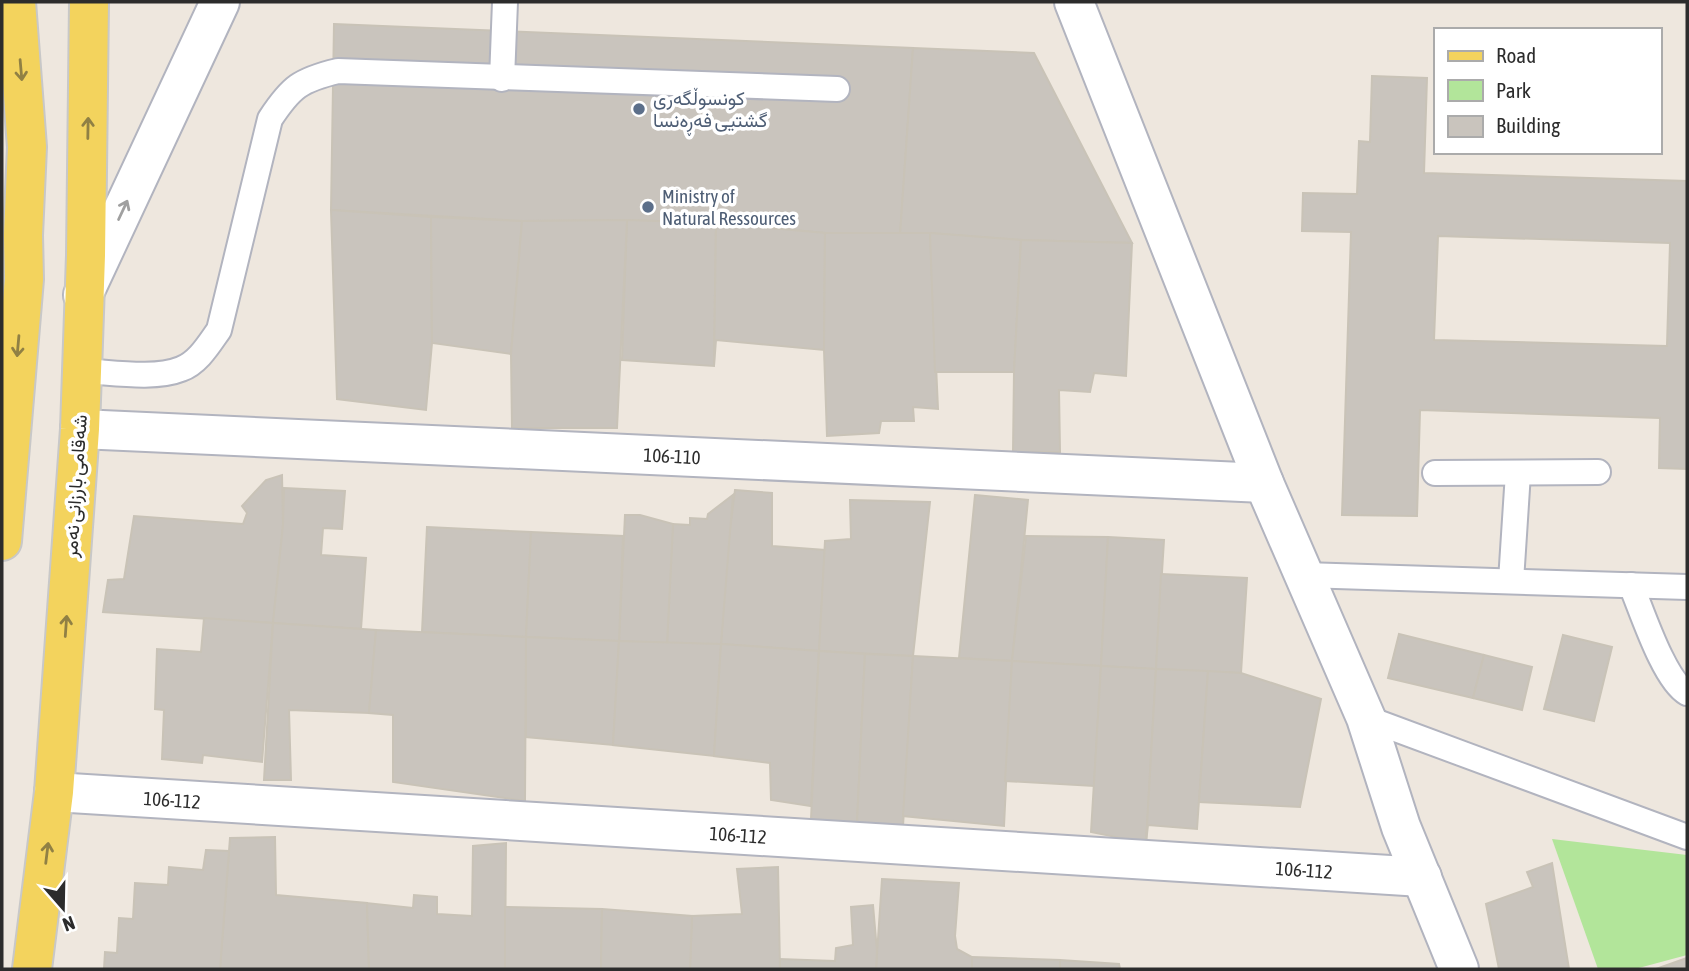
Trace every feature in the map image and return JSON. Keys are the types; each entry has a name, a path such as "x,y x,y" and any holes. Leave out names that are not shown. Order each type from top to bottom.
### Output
{"main road":[{"path":"2,541 13,294 27,147 16,2"},
{"name":"شەقامی بارزانی نەمر","path":"32,969 54,792 80,429 89,2"}],"street":[{"path":"83,295 220,2"},
{"path":"1074,2 1264,483 1366,719 1401,827 1459,969"},
{"name":"106-110","path":"80,429 1264,483"},
{"name":"106-112","path":"54,792 1422,877"}],"lane":[{"path":"502,79 505,2"},
{"path":"81,370 158,374 183,369 204,351 219,330 270,119 288,92 313,77 338,71 837,89"},
{"path":"1435,473 1598,472"},
{"path":"1511,581 1518,473"},
{"path":"1304,575 1687,587"},
{"path":"1631,585 1659,654 1679,688 1687,693"},
{"path":"1366,719 1687,836"}],"green space":[{"path":"1552,839 1687,855 1687,955 1635,969 1598,969"}],"building":[{"path":"334,24 913,48 900,235 825,233 716,223 522,221 331,210"},
{"path":"913,48 1034,53 1132,243 1021,240 930,233 900,235"},
{"path":"1372,76 1427,78 1424,173 1687,181 1687,469 1659,468 1660,418 1420,410 1417,516 1342,515 1351,232 1302,231 1303,193 1357,194 1359,141 1370,142","holes":["1438,236 1670,243 1667,346 1434,340"]},
{"path":"331,210 431,217 432,343 426,410 337,399"},
{"path":"431,217 522,221 511,354 432,343"},
{"path":"627,220 716,223 714,366 622,360"},
{"path":"627,220 617,428 512,428 511,354 522,221"},
{"path":"716,223 825,233 824,350 716,340 714,366"},
{"path":"825,233 930,233 938,409 913,407 914,421 881,421 879,433 827,436 824,350"},
{"path":"930,233 1021,240 1014,372 935,372"},
{"path":"1021,240 1132,243 1126,376 1094,373 1090,392 1059,390 1060,452 1013,452"},
{"path":"282,475 283,525 273,623 103,612 108,580 124,579 134,516 243,524 247,513 242,506 266,480"},
{"path":"284,488 345,491 342,529 323,528 321,555 366,558 361,629 273,623"},
{"path":"735,490 772,493 772,546 825,550 819,651 721,644 727,553"},
{"path":"733,495 721,644 667,644 673,524 690,525 690,518 707,519 708,514"},
{"path":"975,495 1028,500 1012,661 959,658"},
{"path":"850,500 930,502 913,656 819,651 825,541 851,539"},
{"path":"625,515 640,515 673,524 667,644 619,641"},
{"path":"427,527 531,532 526,637 422,632"},
{"path":"531,532 623,536 619,641 526,637"},
{"path":"1026,536 1108,537 1101,666 1012,661"},
{"path":"1108,537 1164,540 1156,669 1101,666"},
{"path":"1161,574 1247,578 1241,673 1156,669"},
{"path":"204,618 273,623 262,762 203,755 202,763 162,759 164,710 155,709 157,649 201,652"},
{"path":"273,623 376,630 369,713 289,710 291,780 264,780"},
{"path":"376,630 526,637 525,801 393,782 393,715 369,713"},
{"path":"1399,634 1484,655 1473,698 1388,678"},
{"path":"1563,635 1612,647 1594,721 1544,709"},
{"path":"526,637 619,641 613,745 526,737"},
{"path":"619,641 721,644 714,756 613,745"},
{"path":"721,644 819,651 811,806 771,800 770,763 714,756"},
{"path":"819,651 865,654 857,823 811,819"},
{"path":"865,654 913,656 903,826 857,823"},
{"path":"1484,655 1532,667 1522,710 1473,698"},
{"path":"913,656 1012,661 1004,826 903,816"},
{"path":"1012,661 1101,666 1094,786 1005,781"},
{"path":"1101,666 1156,669 1146,843 1091,832"},
{"path":"1156,669 1208,671 1197,829 1148,825 1146,843"},
{"path":"1208,671 1241,673 1321,699 1300,807 1199,802"},
{"path":"275,837 276,895 367,903 369,969 220,969 230,838"},
{"path":"506,843 505,969 369,969 367,903 413,908 414,895 437,897 437,914 472,916 473,846"},
{"path":"206,850 229,851 220,969 104,969 105,952 117,953 119,918 133,919 135,883 168,885 169,867 203,870"},
{"path":"1552,863 1569,969 1499,969 1486,904 1533,887 1527,872"},
{"path":"778,867 780,969 690,969 692,916 742,914 737,869"},
{"path":"882,879 959,883 955,936 957,949 972,957 972,969 876,969"},
{"path":"873,905 876,969 780,969 780,959 835,961 836,948 853,945 851,907"},
{"path":"505,907 602,909 601,969 505,969"},
{"path":"602,909 692,916 690,969 601,969"},
{"path":"972,957 1060,960 1060,969 972,969"},
{"path":"1687,958 1687,969 1656,969"},
{"path":"1060,960 1119,964 1120,969 1060,969"}],"place":[{"name":"کونسوڵگەری گشتیی فەڕەنسا","path":"639,109"},
{"name":"Ministry of Natural Ressources","path":"648,207"}]}
